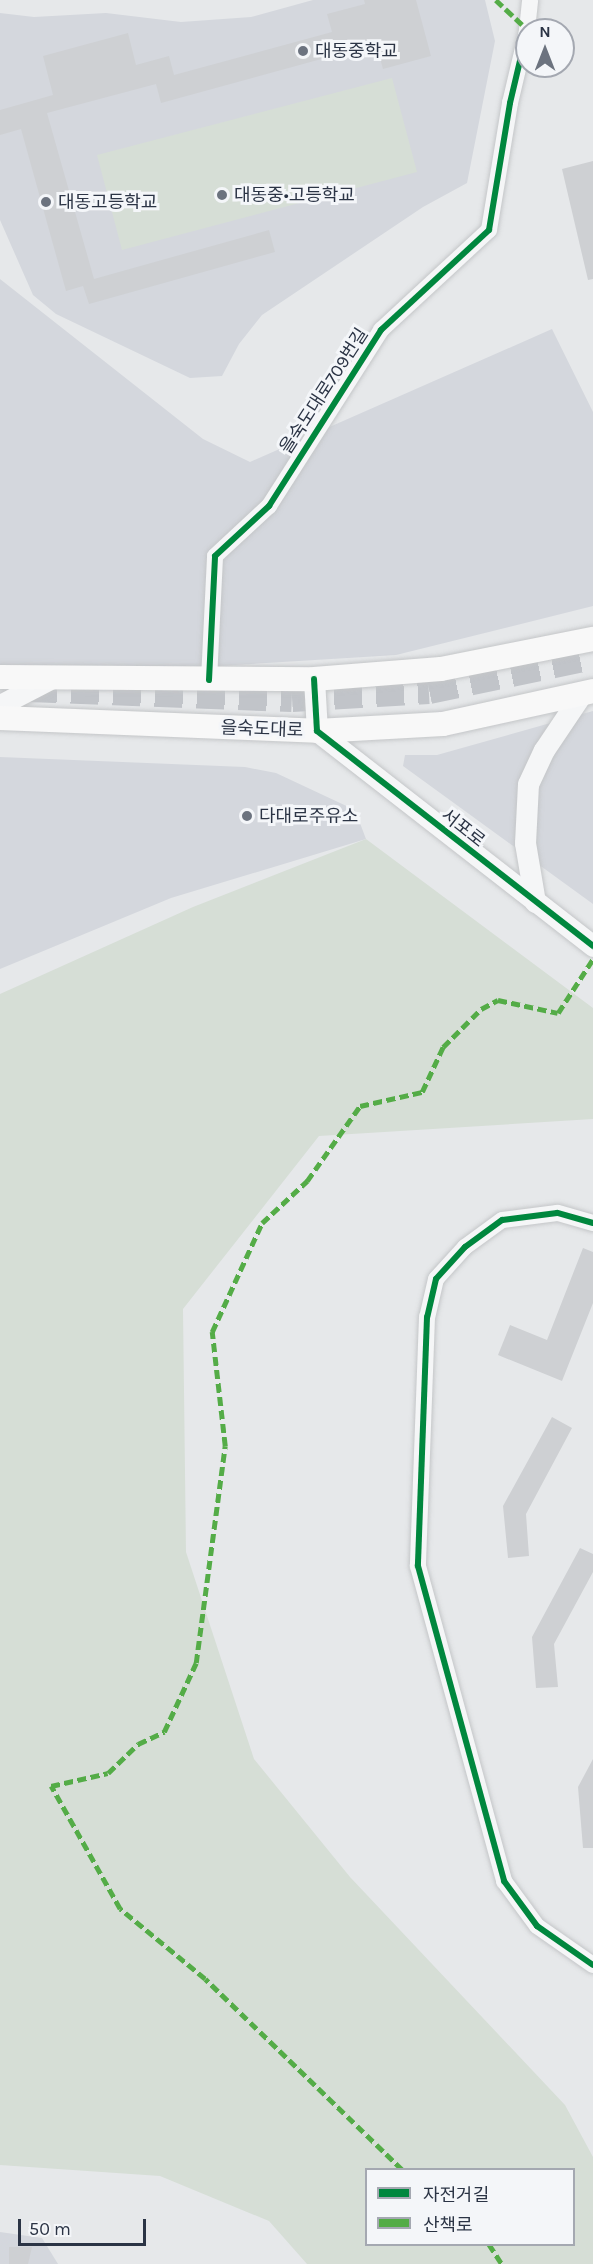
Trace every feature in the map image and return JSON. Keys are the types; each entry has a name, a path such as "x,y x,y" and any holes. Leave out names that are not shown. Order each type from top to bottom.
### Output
{"main road":[{"path":"0,677 314,679 441,669 593,639"},
{"name":"을숙도대로","path":"0,718 317,731 442,724 587,693"}],"street":[{"name":"을숙도대로709번길","path":"529,18 531,0"},
{"name":"을숙도대로709번길","path":"209,680 215,556 269,506 381,330 489,230 516,78"},
{"path":"0,705 50,679"},
{"path":"314,679 317,731"},
{"path":"535,902 525,843 528,784 544,750 587,693"},
{"name":"서포로","path":"317,731 593,946"},
{"path":"593,1223 557,1213 502,1220 465,1246 436,1279 427,1317 418,1566 504,1881 537,1926 593,1965"}],"shaded area":[{"name":"대동중•고등학교","path":"313,0 485,0 495,41 467,183 423,207 262,315 239,344 222,376 190,378 56,314 33,295 0,220 0,13 34,17 106,13 181,22 251,17"},
{"path":"392,78 417,172 122,250 97,155"},
{"path":"0,279 203,439 250,462 552,329 593,412 593,606 396,655 170,669 0,667"},
{"path":"593,711 593,904 403,766 405,755 437,755"},
{"path":"0,757 245,767 276,773 355,810 366,839 171,898 0,969"},
{"path":"366,839 593,1008 593,1119 319,1136 183,1309 186,1552 254,1759 350,1877 565,2105 593,2157 593,2264 307,2264 269,2221 160,2176 0,2165 0,994 193,907"},
{"path":"0,2232 42,2238 58,2264 0,2264"}],"building":[{"path":"364,0 416,0 431,56 383,69 376,44 161,103 156,84 47,113 94,279 269,230 275,252 89,304 83,286 66,291 21,129 0,135 0,110 53,95 43,56 128,33 136,65 169,56 174,75 332,32 327,14 365,4"},
{"path":"593,161 593,279 588,280 562,169"},
{"path":"583,1248 593,1252 593,1303 562,1381 498,1355 510,1325 547,1340"},
{"path":"552,1417 572,1428 526,1514 529,1556 508,1558 503,1506"},
{"path":"580,1548 593,1554 593,1572 554,1644 558,1687 536,1688 532,1637"},
{"path":"593,1759 593,1848 583,1848 578,1787"},
{"path":"9,2247 32,2247 28,2264 9,2264"}],"tunnel":[{"path":"29,688 292,698 429,690 593,656"}],"marked path":[{"path":"496,0 515,18"},
{"path":"400,2168 205,1979 120,1909 51,1786 108,1773 138,1744 164,1732 196,1663 225,1446 212,1332 262,1223 307,1181 360,1106 422,1092 443,1047 481,1009 498,1000 558,1013 593,959"},
{"path":"490,2246 502,2264"}],"cycle path":[{"path":"209,680 215,556 269,506 381,330 489,230 516,78"},
{"path":"314,679 317,731 593,946"},
{"path":"593,1223 557,1213 502,1220 465,1247 436,1279 427,1317 418,1566 504,1881 537,1926 593,1965"}],"place":[{"name":"대동중학교","path":"303,51"},
{"name":"대동중•고등학교","path":"222,195"},
{"name":"대동고등학교","path":"46,202"},
{"name":"다대로주유소","path":"247,816"}]}
